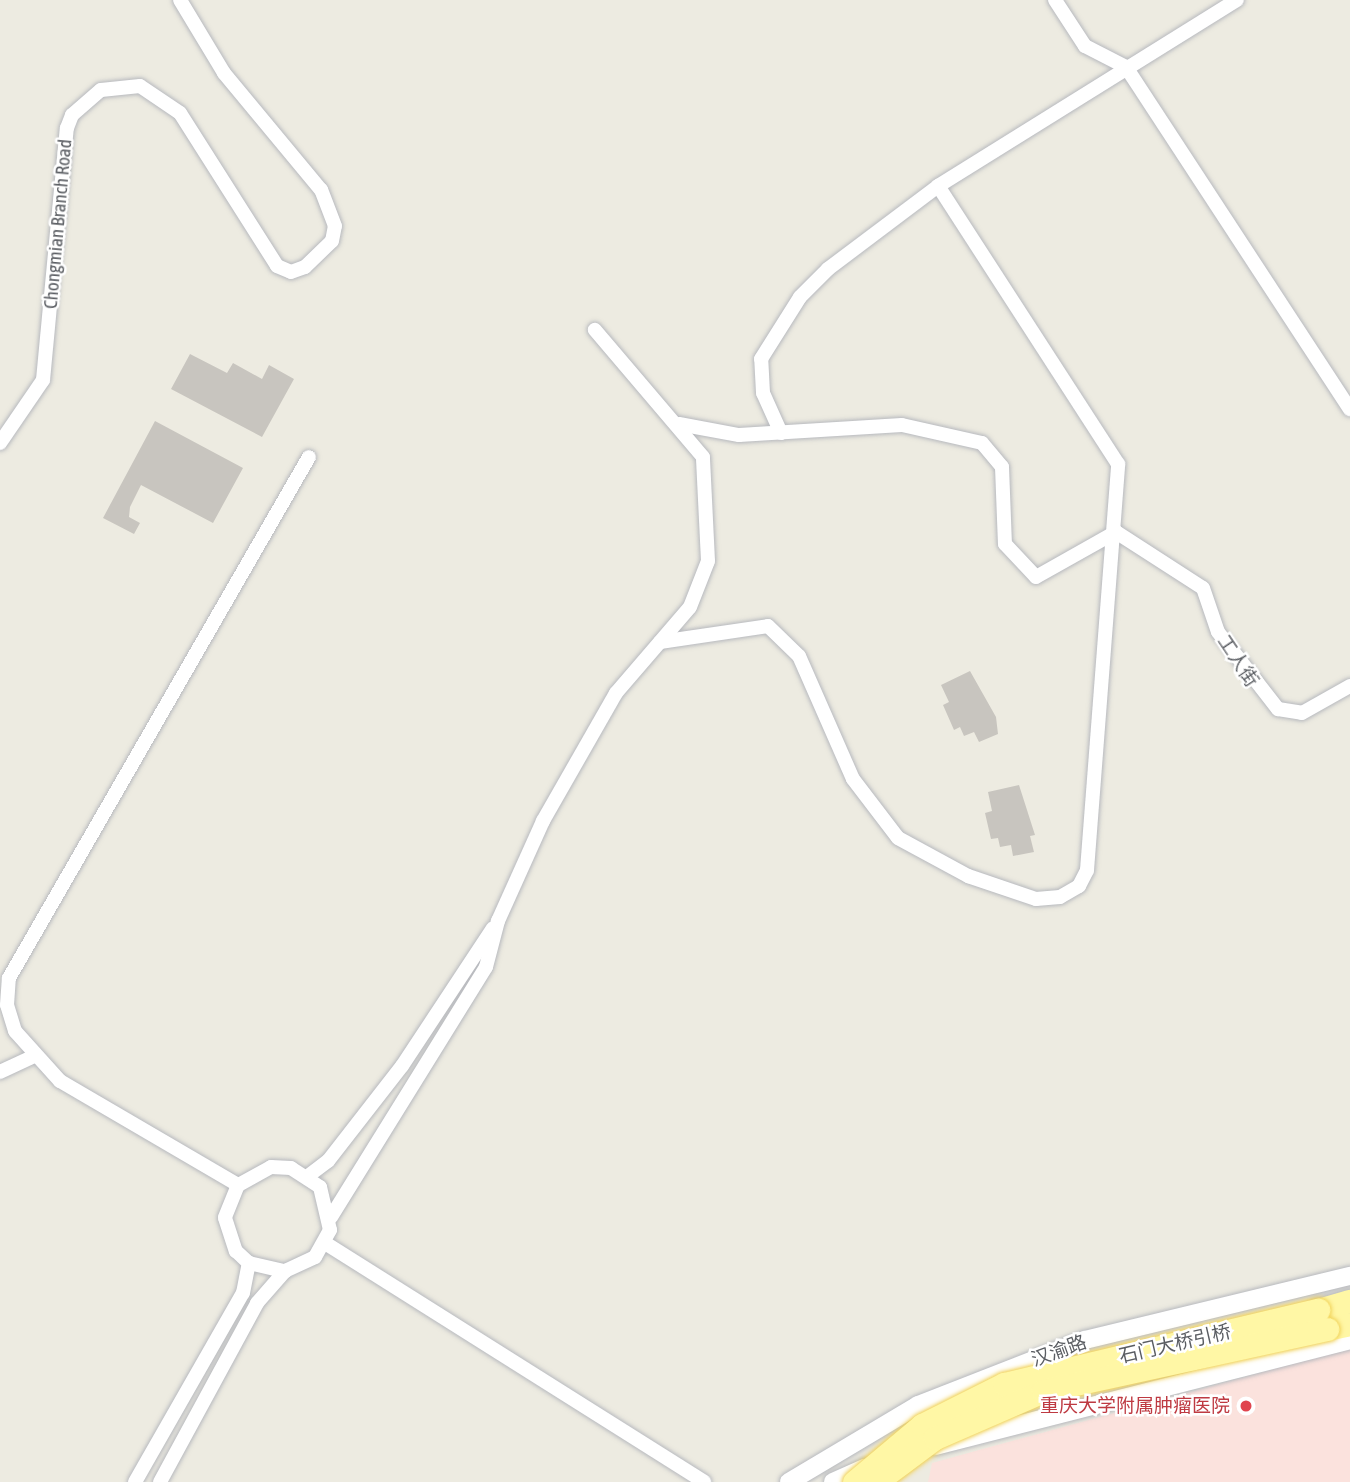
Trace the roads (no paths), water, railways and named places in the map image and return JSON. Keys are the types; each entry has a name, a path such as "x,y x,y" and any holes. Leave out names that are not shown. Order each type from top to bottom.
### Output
{"main road":[{"path":"1323,1320 1350,1301"},
{"path":"1323,1320 1350,1324"},
{"name":"石门大桥引桥","path":"854,1482 922,1425 1004,1384 1323,1320"},
{"name":"石门大桥引桥","path":"876,1482 935,1438 1044,1391 1323,1320"}],"street":[{"name":"Chongmian Branch Road","path":"0,443 43,380 66,128 72,115 101,90 140,86 180,113 277,265 291,272 305,267 332,241 335,226 321,190 224,73 180,0"},
{"path":"1055,0 1086,46 1126,67 1350,409"},
{"path":"781,433 760,374 768,341 828,269 938,186 1237,0"},
{"path":"660,642 768,626 799,656 853,779 898,838 968,876 1037,900 1060,897 1079,886 1087,870 1119,481 1111,448 938,186"},
{"path":"308,1176 328,1161 402,1066 498,921 543,821 616,693 690,607 708,561 703,457 679,424 595,330"},
{"path":"679,424 739,435 902,425 982,443 1002,467 1005,544 1036,577 1116,532"},
{"path":"238,1185 60,1081 34,1056 7,1004 17,956 309,457"},
{"name":"工人街","path":"1116,532 1203,588 1218,632 1278,709 1302,713 1350,686"},
{"path":"160,1482 257,1303 285,1271 315,1257 325,1243 331,1217 486,967 498,921"},
{"path":"0,1072 34,1056"},
{"path":"135,1482 243,1293 249,1263 227,1227 238,1185 271,1167 308,1176 320,1187 331,1217"},
{"path":"325,1243 704,1482"},
{"path":"249,1263 285,1271"},
{"name":"汉渝路","path":"789,1482 918,1405 1084,1340 1350,1276"},
{"path":"833,1482 933,1447 1350,1340"}],"place":[{"name":"重庆大学附属肿瘤医院","path":"1246,1406"}]}
